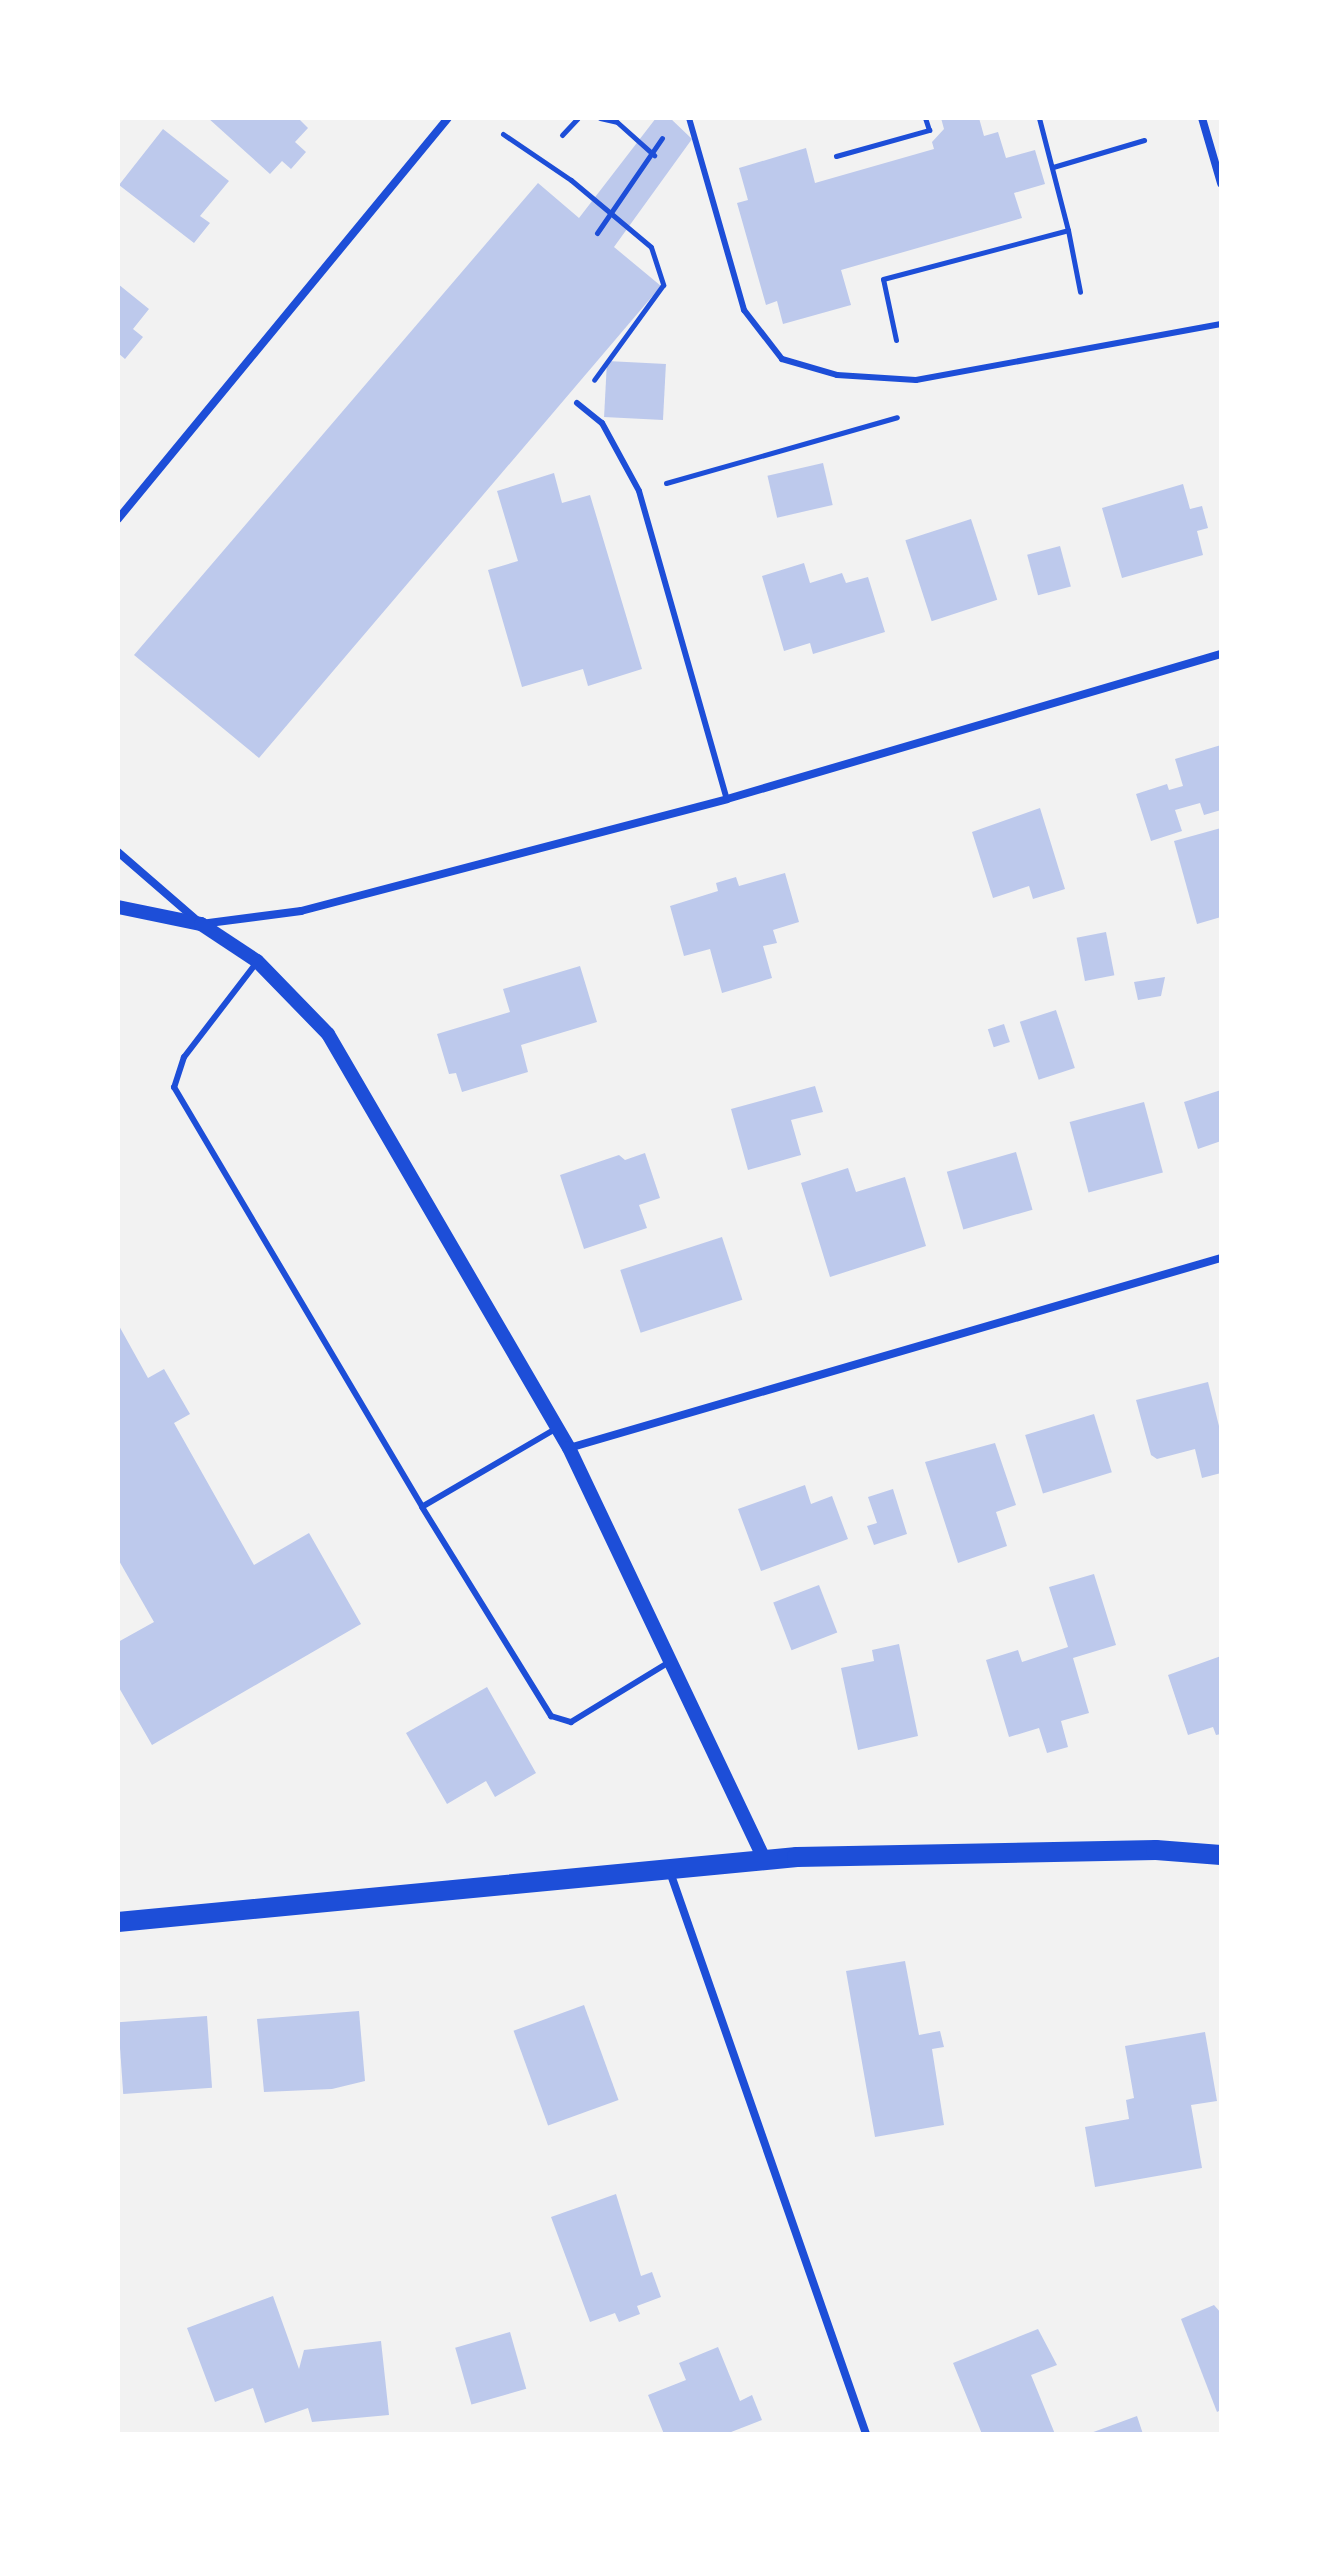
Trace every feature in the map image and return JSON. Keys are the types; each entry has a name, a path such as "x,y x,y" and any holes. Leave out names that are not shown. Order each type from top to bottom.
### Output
{"main road":[{"path":"118,1922 668,1867 868,1852 1156,1850 1221,1855"}],"street":[{"path":"118,519 448,118"},
{"path":"1202,118 1216,151 1221,183"},
{"path":"118,907 201,924 301,911 727,799 1221,654"},
{"path":"118,852 201,924 257,961 328,1034 569,1448 766,1862"},
{"path":"569,1448 1221,1258"},
{"path":"668,1867 866,2434"}],"lane":[{"path":"689,118 744,310 782,359 837,375 916,380 1221,324"},
{"path":"577,403 602,423 639,491 727,799"},
{"path":"257,961 184,1057 174,1087 422,1507 551,1716 571,1722 672,1660"},
{"path":"422,1507 557,1428"}],"path":[{"path":"562,135 578,118"},
{"path":"600,118 617,122 654,155"},
{"path":"836,156 929,130 925,118"},
{"path":"1039,118 1068,230 1080,292"},
{"path":"597,233 654,155 666,130"},
{"path":"503,134 612,212 651,247 663,285 577,403"},
{"path":"1053,167 1144,140"},
{"path":"896,340 883,279 1068,230"},
{"path":"639,491 897,417"}],"building":[{"path":"208,118 300,120 308,128 295,142 306,152 291,169 282,161 270,174"},
{"path":"656,118 670,118 692,139 614,247 661,286 259,758 134,655 538,183 579,218"},
{"path":"941,118 979,118 984,136 998,132 1006,158 1035,150 1045,184 1014,193 1022,218 841,270 851,305 783,324 777,301 766,305 737,203 748,200 739,168 806,148 815,183 934,149 932,142 944,129"},
{"path":"163,129 229,181 200,216 210,223 194,243 119,185"},
{"path":"118,284 149,309 133,329 143,337 125,359 118,353"},
{"path":"607,361 666,364 663,420 604,417"},
{"path":"823,463 833,505 777,518 767,476"},
{"path":"554,473 562,503 590,495 642,669 588,686 583,669 522,687 488,570 518,561 497,491"},
{"path":"1183,484 1190,509 1202,506 1208,528 1197,531 1203,555 1122,578 1102,508"},
{"path":"971,519 997,600 932,621 905,540"},
{"path":"1060,546 1071,587 1038,595 1027,555"},
{"path":"804,563 810,583 842,573 846,583 868,577 885,632 813,654 810,643 784,651 762,576"},
{"path":"1221,745 1221,810 1204,815 1200,803 1175,810 1182,831 1151,841 1136,794 1167,784 1169,790 1183,786 1175,759"},
{"path":"1040,808 1065,889 1033,899 1029,886 993,898 972,832"},
{"path":"1221,828 1221,917 1197,924 1174,841"},
{"path":"785,873 799,922 773,930 777,943 763,946 772,978 722,993 710,949 684,956 670,906 718,891 716,883 736,877 739,886"},
{"path":"1106,932 1114,975 1085,981 1077,938"},
{"path":"580,966 597,1022 521,1045 528,1072 462,1092 456,1073 449,1074 437,1034 510,1012 503,989"},
{"path":"1165,977 1161,996 1138,1000 1134,982"},
{"path":"1056,1010 1075,1068 1039,1080 1020,1022"},
{"path":"1004,1024 1010,1042 994,1047 988,1029"},
{"path":"815,1086 823,1112 791,1120 801,1155 748,1170 731,1109"},
{"path":"1221,1090 1221,1141 1198,1149 1184,1102"},
{"path":"1144,1102 1163,1173 1089,1192 1070,1122"},
{"path":"1016,1152 1033,1210 963,1230 947,1172"},
{"path":"645,1153 660,1198 639,1205 647,1228 584,1249 560,1175 619,1155 625,1160"},
{"path":"848,1168 856,1192 905,1177 926,1246 830,1277 801,1183"},
{"path":"722,1237 742,1300 641,1333 620,1270"},
{"path":"118,1324 148,1378 164,1369 190,1414 174,1423 254,1565 309,1533 361,1624 152,1745 118,1686 118,1642 154,1622 118,1559"},
{"path":"1208,1382 1221,1434 1221,1473 1202,1478 1195,1449 1157,1459 1151,1455 1136,1400"},
{"path":"1094,1414 1112,1472 1043,1493 1025,1435"},
{"path":"995,1443 1016,1505 996,1512 1007,1546 958,1563 925,1462"},
{"path":"805,1485 811,1504 832,1496 848,1539 761,1571 738,1509"},
{"path":"893,1489 907,1534 874,1545 867,1526 877,1523 868,1497"},
{"path":"1094,1574 1116,1645 1073,1658 1089,1713 1061,1721 1068,1747 1047,1753 1039,1728 1009,1737 986,1660 1018,1650 1022,1662 1068,1647 1049,1587"},
{"path":"819,1585 837,1633 792,1650 773,1603"},
{"path":"899,1644 918,1736 858,1750 841,1668 874,1661 872,1650"},
{"path":"1221,1656 1221,1734 1216,1735 1213,1727 1188,1735 1168,1675"},
{"path":"487,1687 536,1773 495,1797 486,1781 447,1804 406,1733"},
{"path":"905,1961 919,2035 940,2031 944,2047 932,2049 944,2125 875,2137 846,1971"},
{"path":"584,2005 619,2100 548,2126 514,2031"},
{"path":"359,2011 365,2081 332,2089 264,2092 257,2019"},
{"path":"207,2016 212,2088 123,2094 118,2022"},
{"path":"1205,2032 1217,2101 1191,2105 1202,2168 1095,2187 1085,2127 1129,2119 1126,2100 1134,2098 1125,2046"},
{"path":"616,2194 641,2276 652,2272 661,2297 637,2306 640,2314 619,2322 615,2313 590,2322 551,2217"},
{"path":"273,2296 299,2369 304,2350 381,2341 389,2415 312,2422 308,2408 265,2423 253,2388 215,2402 187,2328"},
{"path":"1214,2305 1221,2313 1221,2410 1217,2412 1181,2319"},
{"path":"1038,2329 1057,2365 1031,2375 1055,2434 982,2434 953,2363"},
{"path":"510,2332 526,2389 471,2404 455,2348"},
{"path":"718,2347 740,2401 752,2395 762,2420 726,2434 664,2434 648,2395 686,2380 679,2363"},
{"path":"1137,2416 1143,2434 1088,2434"}]}
